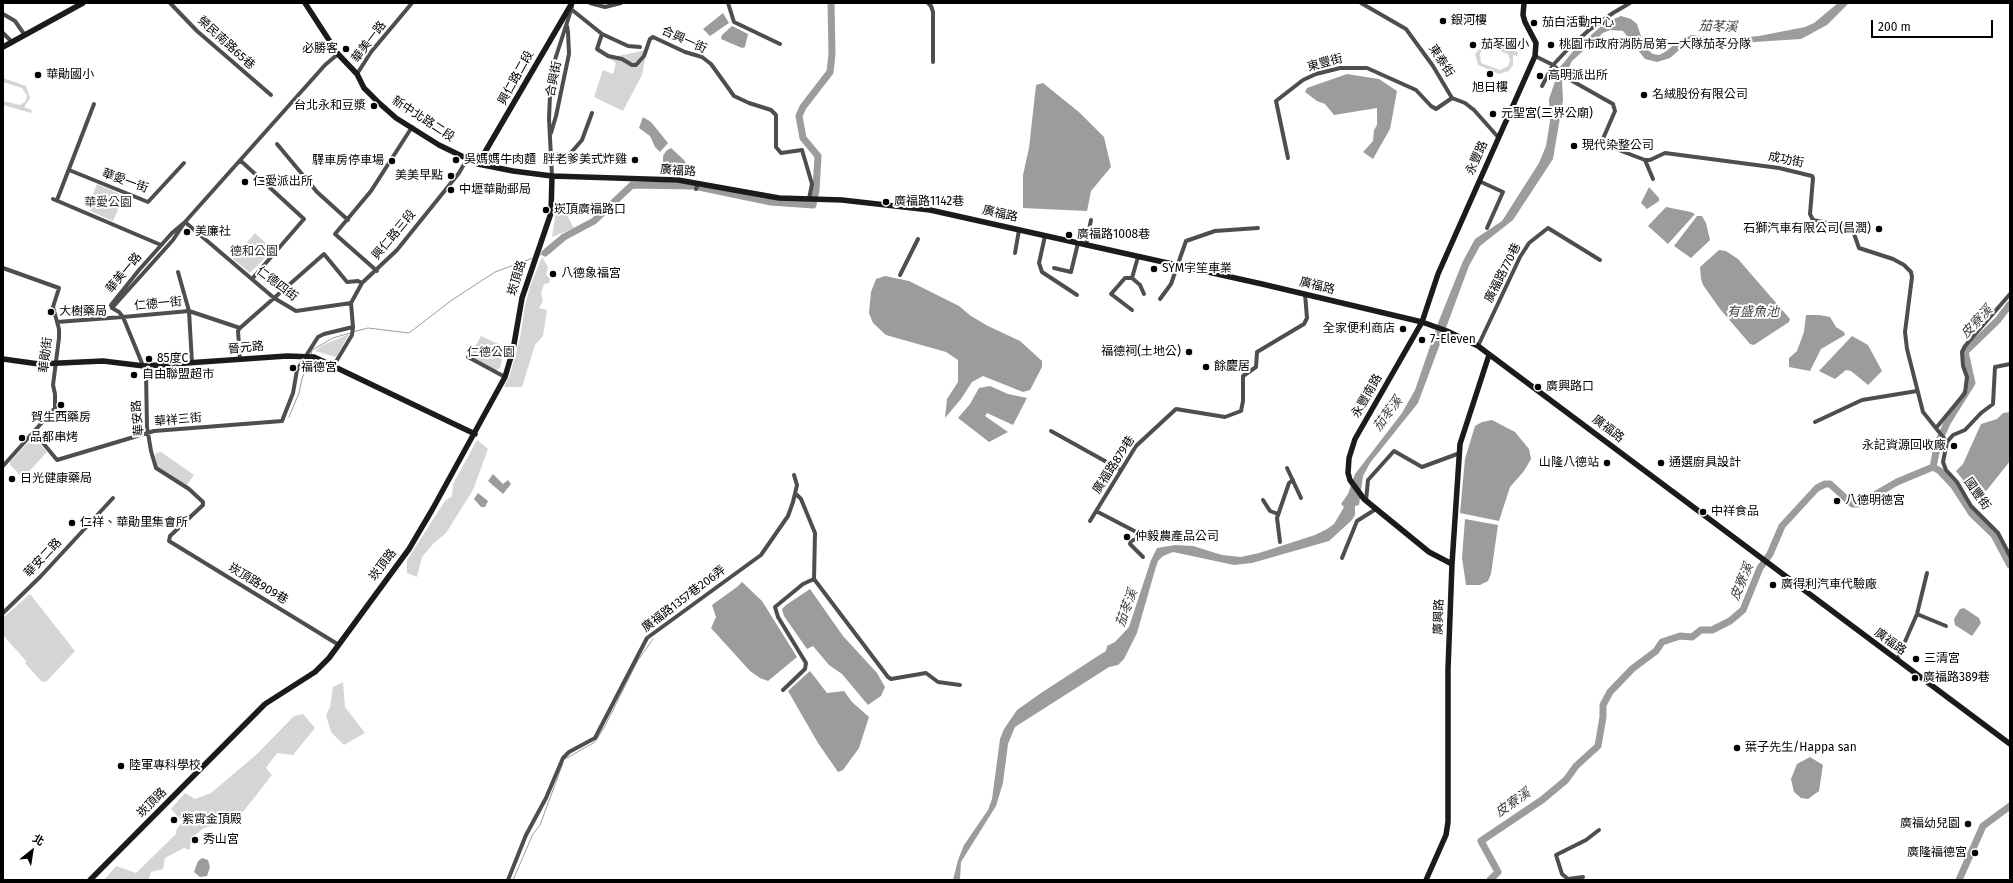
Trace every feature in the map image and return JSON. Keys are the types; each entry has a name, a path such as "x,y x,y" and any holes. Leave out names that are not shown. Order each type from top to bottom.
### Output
{"street":[{"path":"3,47 11,41 83,3"},
{"name":"榮民南路65巷","path":"170,3 203,37 271,95"},
{"name":"新中北路二段","path":"305,3 338,54 357,74 364,88 396,118 439,145 478,164 513,171 552,176"},
{"name":"華美一路","path":"357,74 371,52 412,3"},
{"path":"590,3 605,7 621,3"},
{"path":"728,3 734,22 780,44"},
{"path":"928,3 933,12 933,62"},
{"name":"東泰街","path":"1361,3 1410,33 1452,98"},
{"path":"1524,3 1523,14 1525,22 1536,43 1535,56 1553,65 1566,76 1613,104 1615,111 1602,141 1603,144 1645,160 1653,179"},
{"path":"1542,86 1553,65 1589,30 1613,12 1630,3"},
{"path":"552,176 549,119 551,72 572,5 602,34 628,46 640,47"},
{"name":"興仁路二段","path":"478,164 572,5"},
{"path":"3,14 16,21 24,34"},
{"name":"合興街","path":"550,135 556,116 569,54 568,32 566,26"},
{"path":"3,33 11,41"},
{"name":"合興一街","path":"602,34 597,49 632,65 640,61 648,48 650,39 653,37 685,52 702,57 711,64 734,96 749,103 771,110 776,115 776,147 781,153 802,150 812,184 810,199"},
{"name":"華美一路","path":"112,308 111,305 161,245 185,222 241,161 325,65 338,54"},
{"name":"永豐路","path":"1422,322 1438,274 1535,56"},
{"name":"東豐街","path":"1288,158 1276,101 1302,80 1316,74 1340,68 1367,68 1416,90 1436,109 1452,98"},
{"path":"1452,98 1465,103 1474,110 1498,137"},
{"path":"94,104 69,170 55,200 161,245"},
{"path":"551,154 569,156 582,140 592,113"},
{"path":"377,271 335,234 371,191 412,127"},
{"path":"277,144 317,192 348,220"},
{"name":"成功街","path":"1645,160 1650,160 1665,153 1779,168 1812,176 1810,214 1813,220 1852,228 1859,248 1893,259 1904,265 1911,272 1912,277 1905,332 1909,361 1923,412 1946,441"},
{"name":"興仁路三段","path":"351,303 362,283 377,271 399,248 459,172 467,159"},
{"path":"241,161 304,219 252,279"},
{"name":"華愛一街","path":"69,170 148,202 184,163"},
{"name":"廣福路","path":"552,176 678,180 698,185 779,198 892,205 930,210 1305,294 1422,322 1436,327 1478,346 1776,571 2010,744"},
{"name":"崁頂路","path":"90,880 265,704 315,672 339,645 420,532 505,377 514,344 522,298 535,257 547,229 551,213 552,176"},
{"path":"1479,181 1503,192 1487,228"},
{"path":"1086,245 1091,220"},
{"name":"華美一路","path":"112,308 173,240 185,222"},
{"name":"仁德四街","path":"185,222 274,298 296,311 351,303"},
{"path":"1160,299 1171,284 1186,241 1215,231 1258,228"},
{"name":"廣福路770巷","path":"1478,346 1520,257 1529,243 1548,228 1600,260"},
{"path":"1015,253 1019,230"},
{"path":"1046,236 1039,264 1042,272 1077,295"},
{"path":"900,275 918,238"},
{"path":"1054,268 1071,272 1078,243"},
{"path":"240,360 238,331 240,328 324,254 347,282 358,281 362,283"},
{"path":"1132,278 1138,257"},
{"name":"華勛街","path":"3,268 59,288 53,307 59,338 53,385 55,394 55,408 3,466"},
{"path":"178,272 189,311 192,363"},
{"path":"1132,310 1111,294 1124,278 1132,278 1140,285 1144,294"},
{"name":"廣福路879巷","path":"1090,521 1136,446 1176,409 1225,417 1241,411 1244,401 1243,376 1256,367 1257,352 1304,324 1307,318 1305,294"},
{"path":"1936,428 1965,393 1967,377 1963,366 1962,352 1964,346 2010,294"},
{"path":"334,365 352,335 353,327 351,303"},
{"name":"仁德一街","path":"112,308 119,312 123,317 144,366"},
{"name":"仁德一街","path":"57,322 189,311 240,328"},
{"name":"永豐南路","path":"1366,500 1353,485 1348,473 1352,444 1422,322"},
{"path":"305,356 318,337 324,334 353,327"},
{"name":"廣興路","path":"1426,880 1446,835 1448,822 1448,669 1452,564 1460,453 1464,430 1489,355"},
{"name":"晉元路","path":"3,359 39,364 55,362 103,361 144,366 305,356 314,357 334,365 475,434"},
{"name":"華祥三街","path":"34,432 57,460 149,433 282,421 293,393 297,370 305,356"},
{"path":"468,357 505,377"},
{"path":"1946,441 1965,430 1981,413 1993,404 1995,367 2010,364"},
{"name":"華安路","path":"144,366 151,451 156,468 190,489 204,502 203,506 168,538"},
{"path":"1815,422 1862,400 1917,391"},
{"path":"1051,431 1121,470"},
{"name":"國豐街","path":"1946,441 1943,464 1971,506 1998,533 2010,556"},
{"path":"1452,564 1429,552 1366,500 1368,480 1394,451 1422,467 1460,453"},
{"path":"1288,468 1301,498"},
{"name":"廣福路1357巷206弄","path":"508,880 526,835 534,823 563,758 569,752 595,738 647,638 761,555 788,516 797,485 794,475"},
{"path":"1280,542 1278,514 1289,483 1293,480"},
{"path":"795,493 800,499 815,534 814,579 856,636 891,679 926,673 938,682 960,685"},
{"name":"華安二路","path":"3,613 41,576 113,498"},
{"path":"1263,500 1270,511 1278,514"},
{"path":"1342,558 1357,521 1376,509"},
{"path":"1096,511 1142,535 1131,541 1130,544 1143,557"},
{"name":"崁頂路909巷","path":"168,538 184,551 339,645"},
{"path":"1897,660 1917,614 1927,573"},
{"path":"783,690 805,669 806,663 778,617 775,607 803,584 814,579"},
{"path":"1917,614 1946,626"},
{"path":"1583,877 1568,879 1562,874 1556,855 1586,840 1599,830"}],"green space":[{"path":"1480,40 1518,52 1517,56 1513,55 1513,65 1509,71 1499,74 1478,65 1475,54 1482,46 1479,44","holes":["1488,47 1508,54 1510,61 1508,66 1500,70 1481,63 1480,53"]},
{"path":"647,50 642,75 623,111 594,97 603,70 613,74 616,63 608,58"},
{"path":"3,78 26,86 30,98 24,107 32,110 31,113 3,105 3,101 20,105 25,102 27,96 22,88 3,82"},
{"name":"華愛公園","path":"97,184 124,196 113,221 90,211 96,198 92,196"},
{"path":"558,199 574,228 552,237"},
{"name":"德和公園","path":"255,233 273,250 250,273 233,259"},
{"path":"542,257 548,267 546,275 550,279 549,283 544,284 541,293 543,301 539,308 547,310 543,336 535,345 522,387 504,387 510,375 520,338 525,305 531,284"},
{"path":"349,334 336,357 315,351 321,346"},
{"name":"仁德公園","path":"481,336 505,347 500,368 496,370 470,357"},
{"path":"32,438 35,438 47,452 23,478 10,465 10,462"},
{"path":"477,440 488,449 473,490 446,533 433,544 422,557 417,577 407,573 407,560 445,501 452,496 453,484"},
{"path":"161,452 194,475 186,486 158,468 155,456 156,453"},
{"path":"30,594 75,651 46,682 41,681 3,635 3,618"},
{"path":"343,682 345,707 365,733 344,745 331,732 326,715 330,707 333,687"},
{"path":"303,714 315,728 293,755 277,753 266,768 272,775 239,817 204,828 191,838 190,850 184,848 165,858 163,869 151,872 149,880 105,879 116,866 136,873 176,834 176,831 182,821 171,809 185,793 195,799 211,793 257,754 294,716"}],"water":[{"path":"1838,3 1849,3 1827,25 1801,39 1723,44 1698,41 1687,43 1670,58 1657,62 1645,59 1623,31 1610,30 1603,33 1572,61 1562,81 1563,100 1553,159 1513,220 1480,246 1469,266 1418,403 1370,463 1363,476 1359,505 1355,506 1355,515 1352,520 1329,541 1252,563 1234,565 1173,552 1163,556 1158,561 1137,633 1124,659 1118,665 1109,667 1015,727 1008,744 1003,783 996,806 961,862 960,880 953,880 958,860 964,845 988,810 992,799 1000,739 1004,729 1017,710 1106,651 1107,646 1115,642 1129,627 1151,560 1157,548 1175,545 1193,546 1222,555 1241,557 1259,553 1315,535 1334,524 1344,507 1341,504 1348,494 1355,474 1402,413 1415,390 1438,323 1463,261 1475,239 1502,221 1539,163 1546,146 1550,121 1549,99 1560,67 1575,49 1605,23 1621,16 1631,19 1637,24 1643,42 1649,51 1653,54 1659,55 1680,40 1692,35 1725,39 1759,36 1805,27 1814,23"},
{"path":"723,13 729,23 710,36 703,29"},
{"path":"732,26 748,34 745,47 742,48 721,39 722,35"},
{"path":"1347,74 1379,79 1397,91 1390,129 1373,159 1363,152 1373,141 1374,130 1377,125 1377,108 1334,115 1325,104 1317,101 1305,92 1307,88"},
{"path":"1043,83 1080,113 1104,137 1111,167 1091,191 1087,211 1023,208 1023,175 1029,148 1036,85"},
{"path":"643,117 651,122 668,143 660,152 655,147 650,136 639,128"},
{"path":"671,148 684,160 690,170 687,174 680,174 670,170 663,163 663,156 666,151"},
{"path":"1649,187 1659,198 1659,201 1647,209 1641,203"},
{"path":"1666,207 1695,214 1668,244 1648,226"},
{"path":"1697,216 1702,216 1706,223 1710,240 1691,258 1674,246"},
{"name":"有盛魚池","path":"1719,250 1726,251 1738,259 1790,319 1789,322 1754,345 1750,344 1720,309 1703,285 1700,267"},
{"path":"885,276 909,281 959,306 971,316 988,326 1020,341 1042,361 1042,367 1030,390 1023,392 983,376 972,382 961,399 945,418 947,399 958,382 958,360 946,352 886,335 873,323 869,313 871,292 876,279"},
{"name":"有盛魚池","path":"1806,315 1830,317 1836,327 1844,332 1845,335 1821,349 1810,371 1789,367 1789,358 1797,351 1804,332"},
{"path":"1852,336 1868,345 1882,371 1868,385 1851,371 1846,370 1835,379 1819,371"},
{"path":"990,386 1008,394 1027,398 1013,425 987,413 985,416 1008,432 989,442 958,418 970,404 979,388"},
{"path":"2010,412 2010,461 1987,490 1977,498 1956,471 1963,464 1981,424 1997,419 2003,413"},
{"path":"1492,420 1515,432 1529,449 1531,459 1524,471 1510,487 1499,521 1460,513 1465,459 1475,426 1482,422"},
{"path":"493,474 503,484 508,480 511,484 503,494 488,481"},
{"path":"478,493 488,501 485,507 481,507 474,499"},
{"path":"1465,519 1498,525 1491,574 1488,581 1480,585 1466,585 1462,558"},
{"path":"742,582 762,601 797,657 768,681 760,678 750,671 711,628 716,617 712,605"},
{"path":"810,589 843,636 877,673 885,687 881,696 868,705 842,674 829,665 813,646 807,649 784,616 782,609"},
{"path":"1964,608 1979,618 1981,623 1972,636 1955,625 1954,619 1960,609"},
{"path":"810,671 827,693 844,691 852,702 869,717 859,748 843,770 838,772 818,743 788,691"},
{"path":"1810,757 1823,765 1819,791 1808,799 1801,798 1794,792 1791,779 1797,764"},
{"path":"202,858 208,860 210,867 207,876 200,877 194,872 198,861"}],"waterway":[{"path":"545,253 564,237 594,221 632,185 694,186 771,202 813,205 816,190 818,156 803,138 799,116 803,107 830,72 832,54 831,3"},
{"path":"540,255 545,253"},
{"path":"353,332 368,328 409,333 452,300 495,272 533,258"},
{"name":"皮寮溪","path":"1933,467 1938,443 1947,423 1972,383 1965,352 1998,320 2010,304"},
{"path":"311,355 312,350 333,338 350,333"},
{"path":"289,417 299,393 309,359"},
{"path":"1933,467 1940,471 1954,486 1972,514 1994,535 2010,565"},
{"name":"皮寮溪","path":"1490,880 1498,872 1481,841 1542,800 1566,780 1576,766 1598,746 1603,717 1603,705 1610,692 1632,669 1656,651 1662,642 1680,636 1692,637 1701,630 1712,630 1730,621 1743,610 1760,568 1770,554 1782,526 1817,488 1825,484 1830,484 1852,504 1859,504 1897,482 1933,467"},
{"path":"565,759 595,742 605,726 638,660 653,639"},
{"path":"513,880 533,834 540,825 563,763"},
{"path":"1959,880 1983,826 2010,806"}],"place":[{"name":"銀河樓","path":"1443,21"},
{"name":"茄白活動中心","path":"1534,23"},
{"name":"茄苳國小","path":"1473,45"},
{"name":"桃園市政府消防局第一大隊茄苳分隊","path":"1551,45"},
{"name":"必勝客","path":"346,49"},
{"name":"旭日樓","path":"1490,74"},
{"name":"華勛國小","path":"38,75"},
{"name":"高明派出所","path":"1540,76"},
{"name":"名絨股份有限公司","path":"1644,95"},
{"name":"台北永和豆漿","path":"374,106"},
{"name":"元聖宮(三界公廟)","path":"1493,114"},
{"name":"現代染整公司","path":"1574,146"},
{"name":"吳媽媽牛肉麵","path":"456,160"},
{"name":"胖老爹美式炸雞","path":"635,160"},
{"name":"驛車房停車場","path":"392,161"},
{"name":"美美早點","path":"451,176"},
{"name":"仁愛派出所","path":"245,182"},
{"name":"中壢華勛郵局","path":"451,190"},
{"name":"廣福路1142巷","path":"886,202"},
{"name":"崁頂廣福路口","path":"546,210"},
{"name":"石獅汽車有限公司(昌潤)","path":"1879,229"},
{"name":"美廉社","path":"187,232"},
{"name":"廣福路1008巷","path":"1069,235"},
{"name":"SYM宇笙車業","path":"1154,269"},
{"name":"八德象福宮","path":"553,274"},
{"name":"大樹藥局","path":"51,312"},
{"name":"全家便利商店","path":"1403,329"},
{"name":"7-Eleven","path":"1422,340"},
{"name":"福德祠(土地公)","path":"1189,352"},
{"name":"85度C","path":"149,359"},
{"name":"餘慶居","path":"1206,367"},
{"name":"福德宮","path":"293,368"},
{"name":"自由聯盟超市","path":"134,375"},
{"name":"廣興路口","path":"1538,387"},
{"name":"賀生西藥房","path":"61,405"},
{"name":"品都串烤","path":"22,438"},
{"name":"永記資源回收廠","path":"1954,446"},
{"name":"山隆八德站","path":"1607,463"},
{"name":"通選廚具設計","path":"1661,463"},
{"name":"日光健康藥局","path":"12,479"},
{"name":"八德明德宮","path":"1837,501"},
{"name":"中祥食品","path":"1703,512"},
{"name":"仁祥、華勛里集會所","path":"72,523"},
{"name":"仲毅農產品公司","path":"1127,537"},
{"name":"廣得利汽車代驗廠","path":"1773,585"},
{"name":"三清宮","path":"1916,659"},
{"name":"廣福路389巷","path":"1915,678"},
{"name":"葉子先生/Happa san","path":"1737,748"},
{"name":"陸軍專科學校","path":"121,766"},
{"name":"紫霄金頂殿","path":"174,820"},
{"name":"廣福幼兒園","path":"1968,824"},
{"name":"秀山宮","path":"195,840"},
{"name":"廣隆福德宮","path":"1975,853"}],"water label":[{"name":"茄苳溪","path":"1718,27"},
{"name":"茄苳溪","path":"1388,414"},
{"name":"茄苳溪","path":"1127,608"}]}
